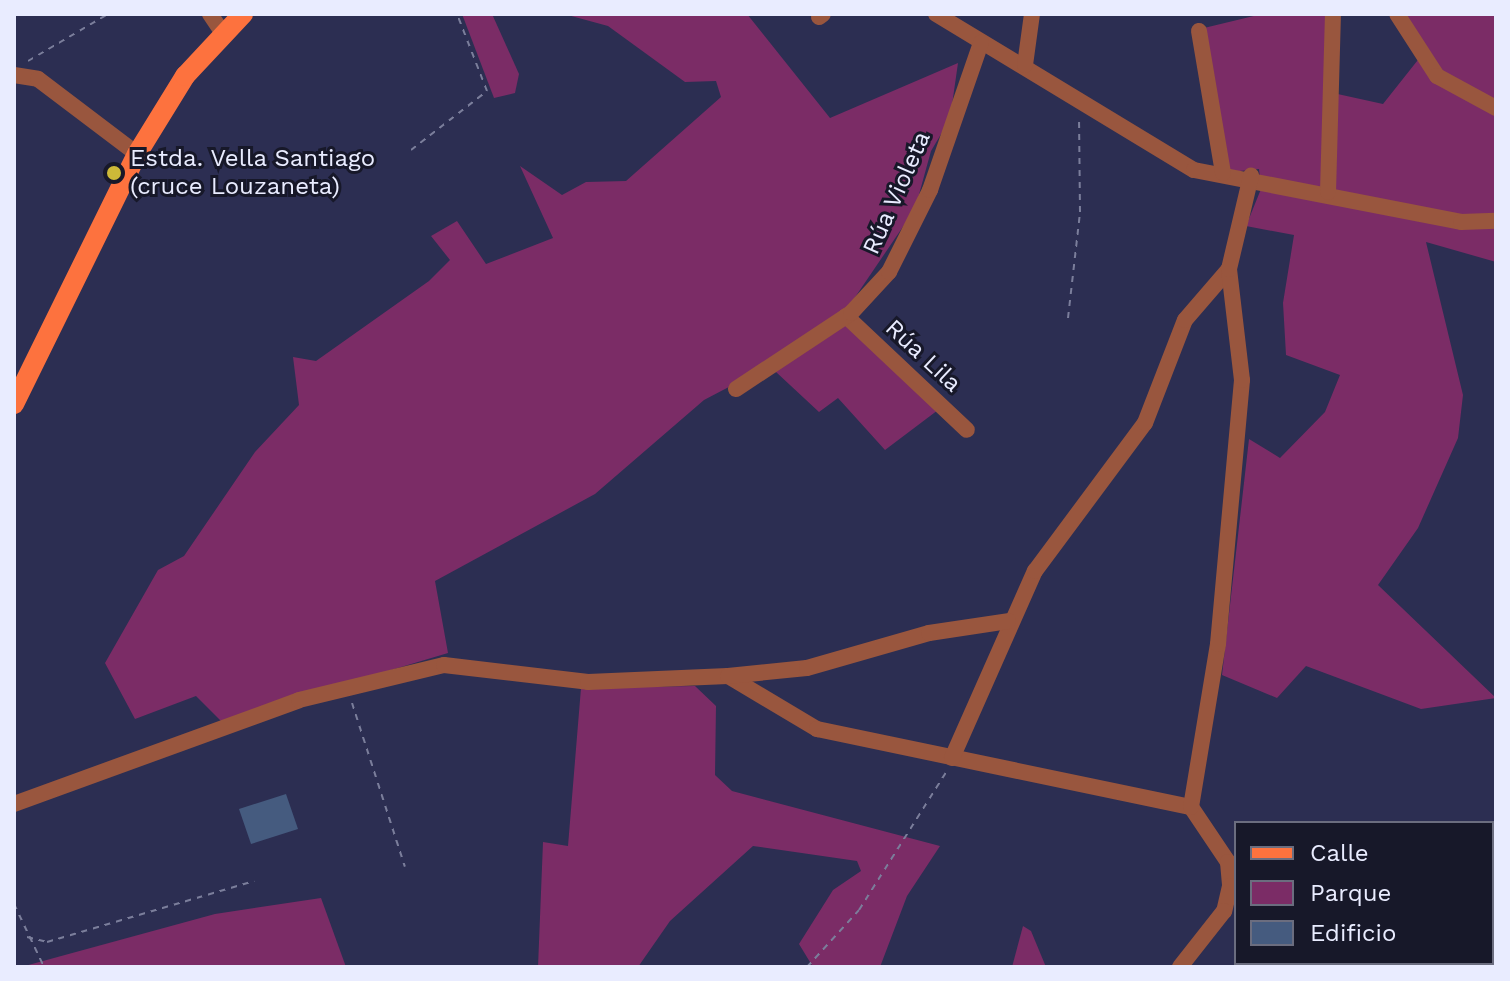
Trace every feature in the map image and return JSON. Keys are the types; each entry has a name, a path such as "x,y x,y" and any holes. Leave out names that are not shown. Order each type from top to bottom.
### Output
{"main road":[{"path":"14,404 137,154 185,76 243,14"}],"street":[{"path":"210,14 224,35"},
{"path":"936,14 981,43 1080,97 1173,162 1461,222 1496,221"},
{"path":"1025,65 1032,14"},
{"path":"1328,192 1333,14"},
{"path":"1397,14 1437,76 1496,108"},
{"path":"1199,31 1223,173"},
{"name":"Rúa Violeta","path":"736,389 846,316 889,272 911,232 981,43"},
{"path":"18,74 137,154"},
{"path":"1180,967 1224,911 1230,886 1228,862 1191,807 1218,644 1242,380 1229,269 1251,176"},
{"path":"952,758 1008,621 1035,571 1145,423 1185,320 1229,269"},
{"name":"Rúa Lila","path":"846,316 967,430"},
{"path":"14,804 346,687 444,665 588,682 728,676 807,668 929,633 1008,621"},
{"path":"728,676 817,729 1191,807"}],"path":[{"path":"18,74 31,55 108,14"},
{"path":"411,150 487,91 457,14"},
{"path":"1068,318 1080,212 1080,97"},
{"path":"346,687 405,867"},
{"path":"807,967 859,910 938,794 952,758"},
{"path":"27,937 47,942 254,881"},
{"path":"14,904 27,937 44,967"}],"green space":[{"path":"462,14 492,14 519,74 515,93 494,98"},
{"path":"564,14 747,14 830,118 958,63 950,119 931,151 915,209 845,312 942,407 885,450 838,398 819,412 776,372 746,378 704,400 595,494 435,581 448,653 221,721 196,696 135,719 105,663 158,570 184,556 255,452 299,405 293,357 316,361 429,281 450,260 431,236 457,221 486,264 553,238 520,166 562,195 586,182 626,181 721,97 716,81 685,82 608,26"},
{"path":"1262,14 1331,14 1333,93 1383,104 1425,51 1403,14 1496,14 1496,262 1426,242 1463,395 1458,438 1418,528 1378,585 1496,698 1421,709 1306,666 1277,698 1222,675 1249,439 1280,458 1325,412 1340,375 1286,355 1283,303 1294,235 1246,226 1261,189 1259,169 1230,172 1204,28"},
{"path":"695,686 716,706 715,775 732,791 940,846 907,896 880,967 813,967 799,944 833,890 861,871 857,861 753,846 670,921 638,967 538,967 543,842 568,846 581,688"},
{"path":"321,898 346,967 21,967 215,914"},
{"path":"1023,926 1031,931 1046,967 1012,967"}],"building":[{"path":"286,794 298,829 251,844 239,809"}],"place":[{"name":"Estda. Vella Santiago (cruce Louzaneta)","path":"114,173"}]}
